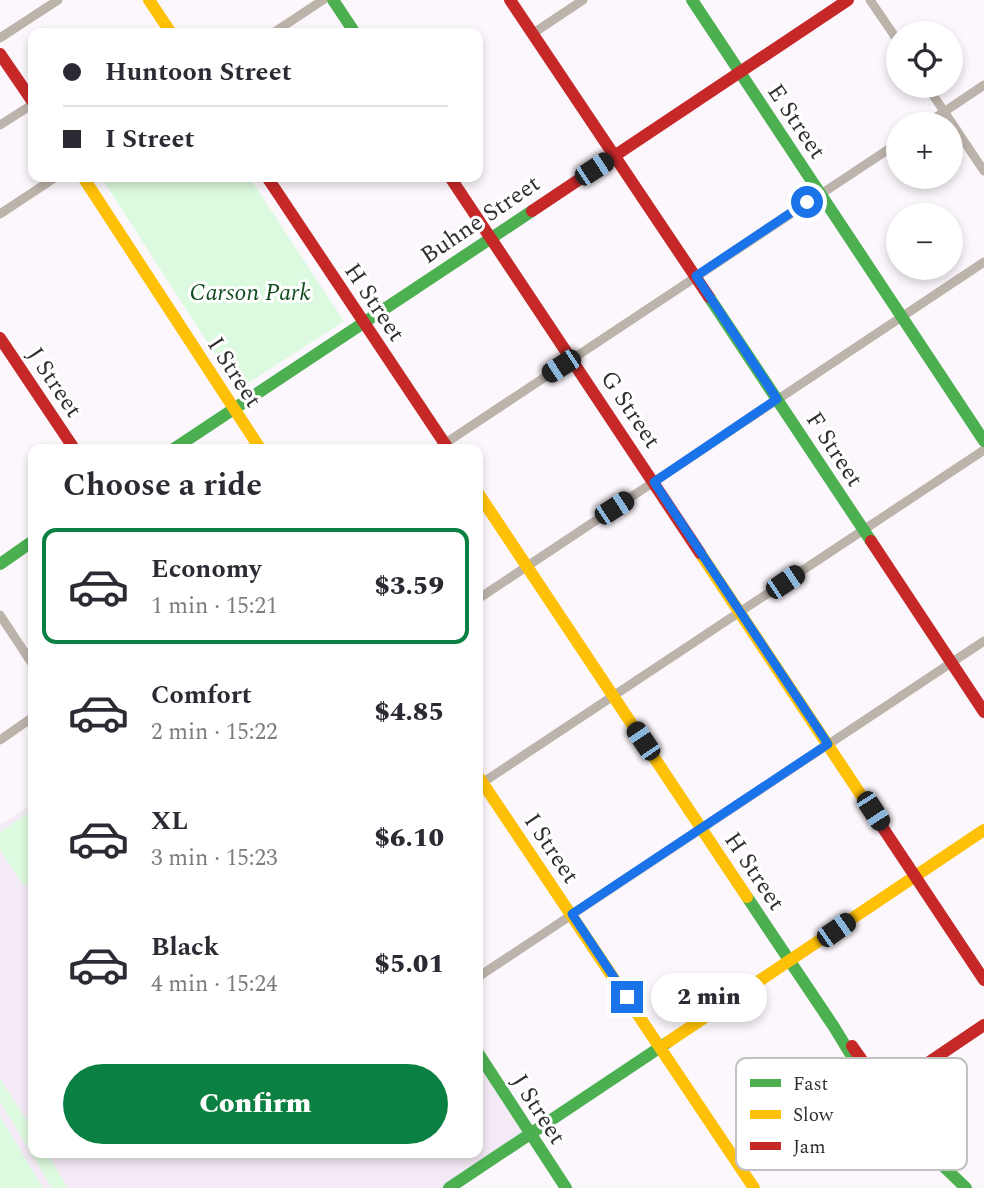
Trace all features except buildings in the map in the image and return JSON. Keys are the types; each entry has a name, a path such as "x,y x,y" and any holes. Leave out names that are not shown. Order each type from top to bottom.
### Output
{"street":[{"path":"0,38 58,0"},
{"path":"149,0 168,28"},
{"path":"281,28 323,0"},
{"path":"333,0 352,28"},
{"name":"F Street","path":"510,0 984,712"},
{"path":"532,34 583,0"},
{"name":"E Street","path":"692,0 984,441"},
{"name":"Buhne Street","path":"181,444 848,0"},
{"path":"870,0 886,23"},
{"path":"0,54 28,96"},
{"path":"944,111 984,85"},
{"path":"935,98 984,171"},
{"path":"0,125 28,106"},
{"path":"449,444 886,151"},
{"path":"0,214 48,182"},
{"name":"I Street","path":"86,182 257,444"},
{"name":"H Street","path":"270,182 364,322 440,444"},
{"name":"G Street","path":"453,182 984,980"},
{"path":"483,596 984,262"},
{"name":"J Street","path":"0,338 71,444"},
{"path":"483,779 984,450"},
{"name":"H Street","path":"483,500 841,1038 851,1058"},
{"path":"0,564 28,544"},
{"path":"0,615 28,657"},
{"path":"483,974 984,641"},
{"path":"0,740 28,721"},
{"name":"I Street","path":"483,788 572,914 736,1161"},
{"path":"449,1188 984,830"},
{"path":"935,1058 984,1025"},
{"path":"841,1038 854,1048 861,1058"},
{"name":"J Street","path":"483,1060 566,1188"},
{"name":"I Street","path":"742,1170 754,1188"},
{"name":"H Street","path":"949,1170 966,1188"}],"shaded area":[{"path":"28,807 28,1158 483,1158 483,1061 531,1134 449,1188 0,1188 0,825"}],"green space":[{"name":"Carson Park","path":"104,182 252,182 344,321 238,390"},
{"path":"28,813 28,883 24,886 0,850 0,832"},
{"path":"0,1079 28,1122 28,1148 0,1101"},
{"path":"0,1116 43,1188 0,1188"},
{"path":"34,1158 50,1158 68,1188 52,1188"}],"traffic: fast":[{"path":"333,0 352,28"},
{"path":"692,0 984,441"},
{"path":"181,444 532,211"},
{"path":"709,297 871,541"},
{"path":"0,564 28,544"},
{"path":"747,897 853,1058"},
{"path":"449,1188 668,1042"},
{"path":"483,1061 566,1188"},
{"path":"947,1170 966,1188"}],"traffic: slow":[{"path":"149,0 168,28"},
{"path":"86,182 257,444"},
{"path":"483,501 747,897"},
{"path":"700,553 871,810"},
{"path":"483,783 736,1161"},
{"path":"668,1042 984,830"},
{"path":"742,1170 754,1188"}],"traffic: jam":[{"path":"510,0 709,297"},
{"path":"532,211 848,0"},
{"path":"0,54 28,95"},
{"path":"270,182 445,444"},
{"path":"453,182 700,553"},
{"path":"0,338 71,444"},
{"path":"871,541 984,712"},
{"path":"871,810 984,980"},
{"path":"935,1058 984,1025"},
{"path":"852,1046 860,1058"}],"route":[{"path":"627,997 572,914 828,744 654,482 777,399 696,276 807,202"}]}
